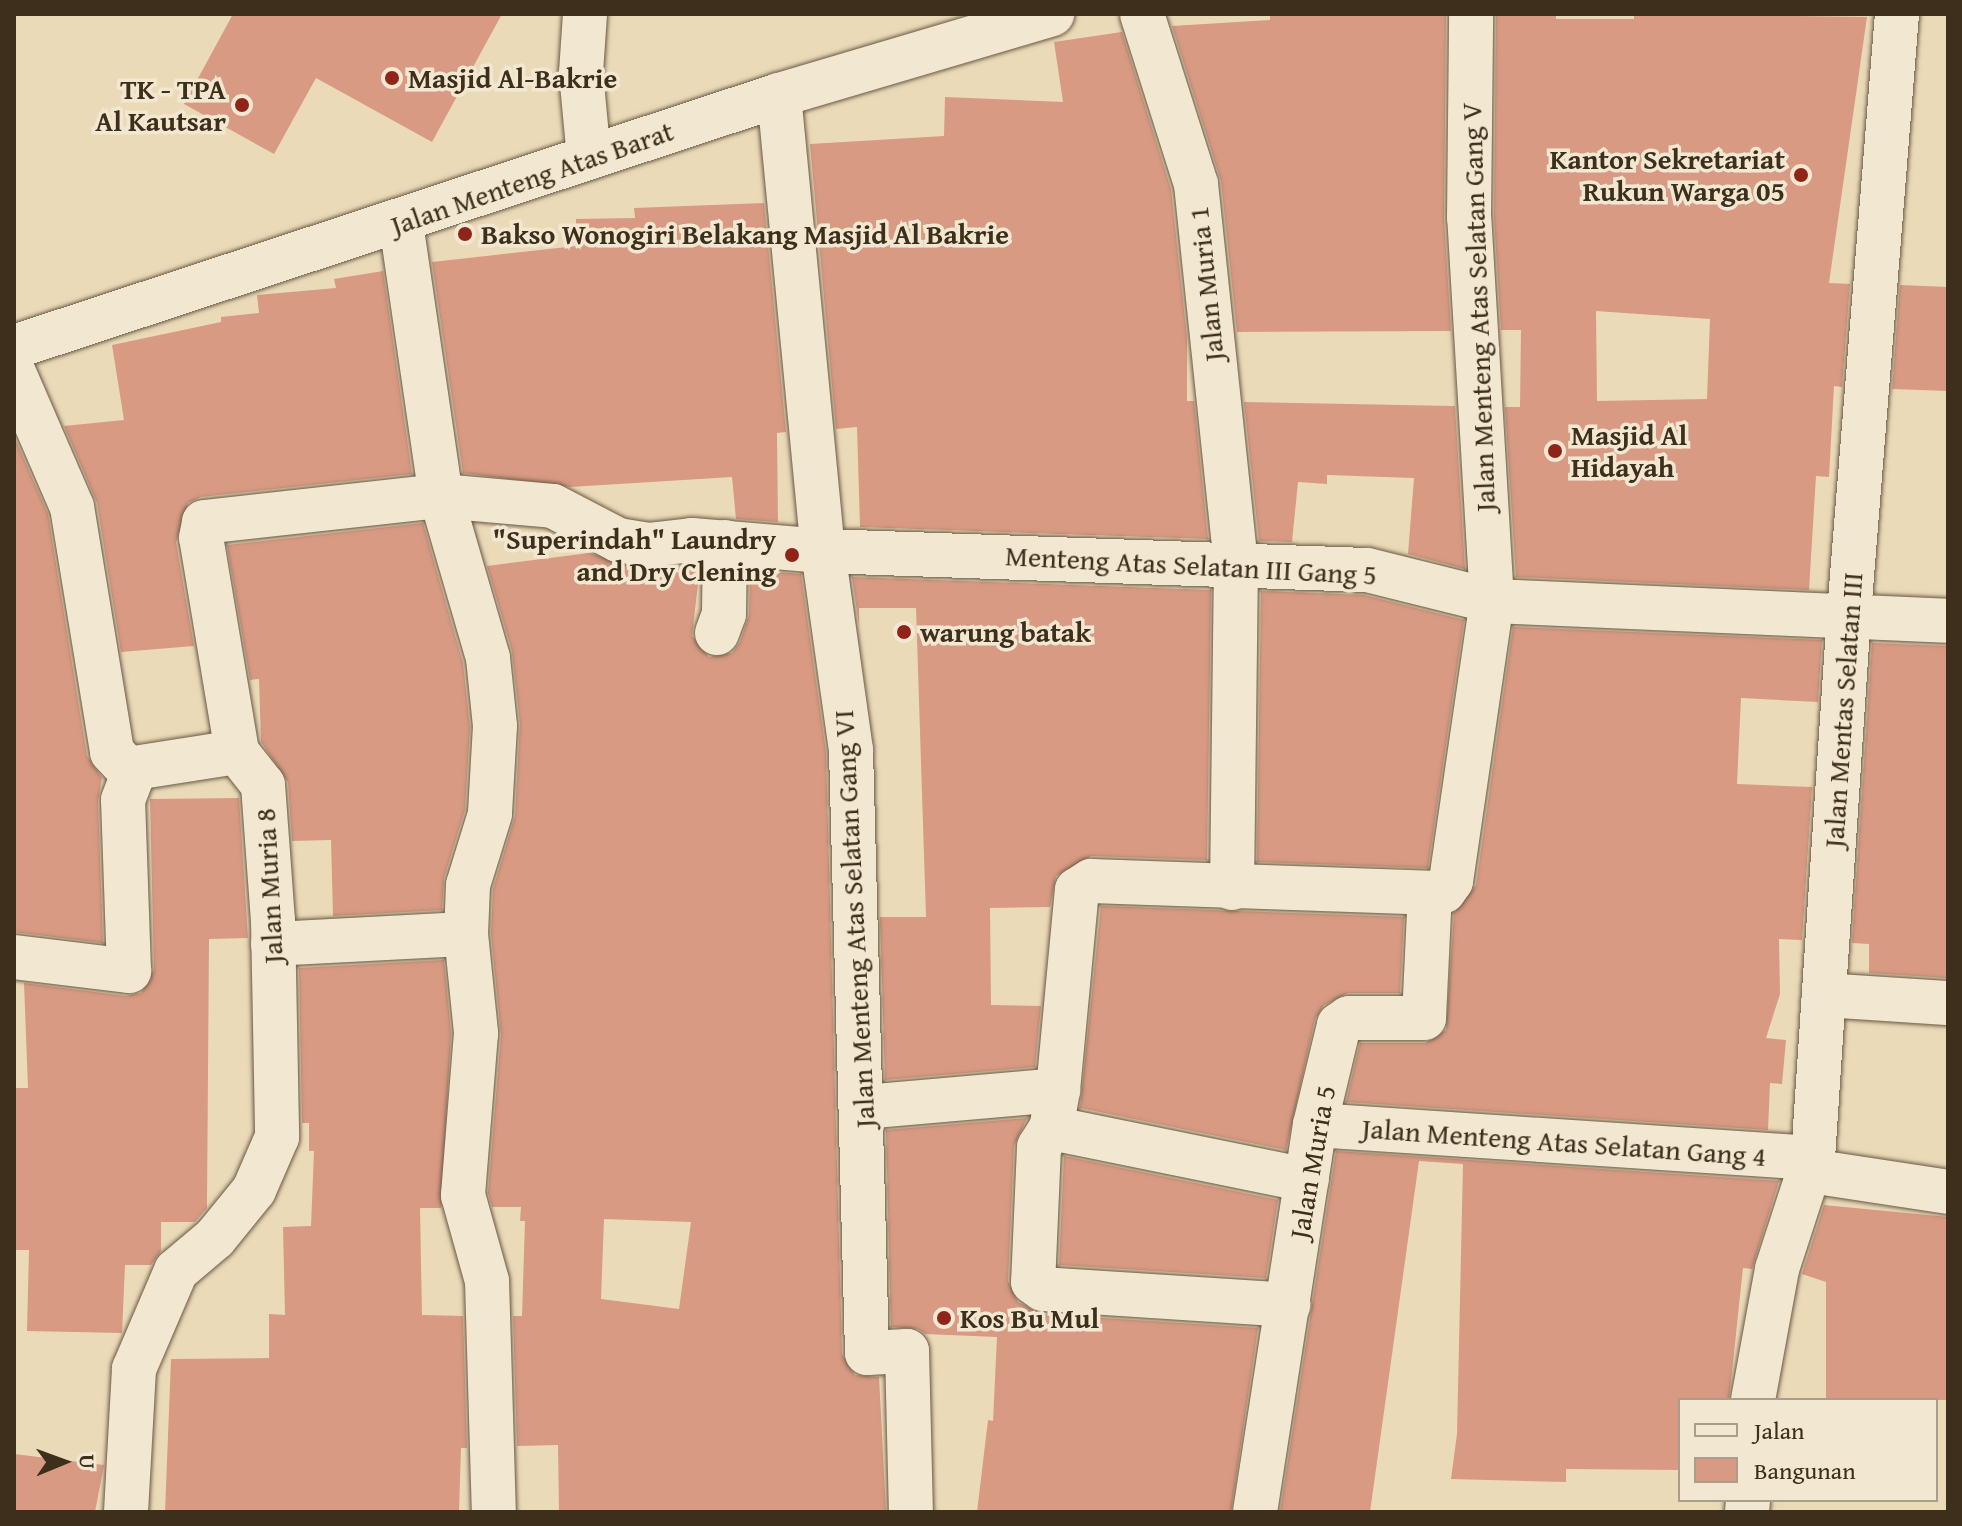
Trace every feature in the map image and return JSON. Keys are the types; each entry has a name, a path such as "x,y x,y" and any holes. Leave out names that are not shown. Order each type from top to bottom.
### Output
{"street":[{"path":"585,14 581,73 589,158"},
{"name":"Jalan Menteng Atas Barat","path":"14,347 401,223 779,95 1052,14"},
{"name":"Jalan Muria 1","path":"1142,14 1196,184 1236,562"},
{"name":"Jalan Menteng Atas Selatan Gang V","path":"1471,14 1469,218 1492,601"},
{"name":"Jalan Mentas Selatan III","path":"1753,1398 1777,1269 1812,1165 1849,613 1897,14"},
{"name":"Jalan Menteng Atas Selatan Gang VI","path":"779,95 823,551 851,750 864,1107 867,1353 907,1351 911,1512"},
{"path":"401,223 441,496 488,658 495,726 492,798 468,885 466,934 476,1033 463,1195 487,1281 494,1512"},
{"path":"14,373 72,507 112,752 128,769 237,752"},
{"name":"Menteng Atas Selatan III Gang 5","path":"237,752 201,538 204,522 441,496 553,506 618,540 725,542 823,551 1236,562 1367,570 1492,601 1849,613 1948,621"},
{"path":"717,633 724,614 725,542"},
{"path":"1232,888 1236,562"},
{"path":"1288,1305 1043,1289 1033,1282 1039,1147 1054,1109 1077,890 1091,881 1232,888 1444,891 1457,865 1492,601"},
{"name":"Jalan Muria 8","path":"126,1512 134,1369 176,1271 215,1238 254,1190 277,1137 273,944 263,785 237,752"},
{"path":"14,957 129,971 123,800 135,768"},
{"name":"Jalan Muria 5","path":"1255,1512 1315,1125 1339,1025 1349,1018 1424,1018 1430,893"},
{"path":"273,944 466,934"},
{"path":"1824,995 1948,1003"},
{"path":"864,1107 1054,1109 1307,1180"},
{"name":"Jalan Menteng Atas Selatan Gang 4","path":"1315,1125 1812,1165 1948,1192"}],"building":[{"name":"Masjid Al-Bakrie","path":"233,14 502,14 432,142 316,78 274,154 184,104"},
{"path":"1270,14 1446,14 1444,218 1451,331 1237,332 1221,181 1172,26 1270,20"},
{"path":"1496,14 1556,14 1556,19 1634,19 1634,14 1867,17 1829,283 1850,284 1842,387 1834,386 1829,477 1816,476 1809,590 1516,577 1505,407 1520,407 1521,330 1501,330 1494,217","holes":["1596,311 1710,319 1707,399 1597,401"]},
{"path":"1122,32 1171,189 1187,338 1187,401 1194,401 1208,539 860,527 857,427 836,429 810,144 944,136 945,97 1063,102 1054,42"},
{"path":"764,203 786,432 777,433 778,522 736,519 732,477 570,487 463,473 432,262 576,246 576,219 635,218 634,208"},
{"path":"383,271 412,474 201,497 188,503 176,542 194,646 121,652 97,503 64,426 124,420 112,345 221,322 221,317 259,313 257,295 336,288 334,279"},
{"path":"1900,285 1948,287 1948,391 1892,389"},
{"path":"1244,402 1455,406 1465,569 1408,554 1414,478 1327,475 1327,484 1298,482 1292,542 1259,541"},
{"path":"14,436 48,514 87,756 102,778 98,801 103,943 14,932"},
{"path":"423,523 463,663 470,727 465,810 444,878 442,910 333,916 331,840 292,841 288,782 261,742 259,679 250,680 227,545"},
{"path":"589,553 644,570 700,566 692,636 709,657 732,653 740,642 749,615 750,570 801,574 826,752 842,1354 855,1375 879,1377 886,1512 559,1512 558,1445 517,1446 513,1316 522,1316 525,1221 520,1221 521,1207 492,1207 488,1193 501,1035 491,933 493,889 515,816 520,724 512,651 487,566","holes":["604,1219 691,1222 679,1309 601,1299"]},
{"path":"852,577 1211,590 1207,860 1091,856 1056,876 1050,907 990,908 991,1005 1041,1006 1035,1067 885,1080 880,917 926,917 916,608 859,608 859,625"},
{"path":"1261,591 1364,595 1464,620 1428,868 1257,862"},
{"path":"1513,627 1822,640 1818,702 1741,698 1737,784 1812,787 1802,940 1779,939 1780,994 1766,1038 1786,1040 1782,1084 1770,1083 1768,1130 1346,1102 1360,1043 1425,1043 1446,1030 1454,913 1476,885"},
{"path":"1872,643 1948,646 1948,978 1869,973 1869,944 1852,943"},
{"path":"239,798 248,938 209,939 207,1208 195,1222 161,1222 161,1251 151,1265 125,1265 122,1333 27,1331 29,1250 14,1250 14,1088 28,1088 24,983 126,996 141,993 154,970 150,799"},
{"path":"1101,906 1404,917 1400,993 1348,993 1324,1005 1315,1019 1286,1150 1080,1108"},
{"path":"444,960 451,1033 441,1208 420,1208 422,1315 463,1316 467,1448 461,1448 459,1512 165,1512 171,1359 269,1358 269,1314 285,1315 283,1227 311,1226 314,1151 309,1151 309,1123 302,1123 299,968"},
{"path":"1027,1118 1014,1146 1008,1281 1018,1302 1041,1314 1258,1328 1231,1512 977,1512 988,1420 993,1421 997,1337 925,1334 918,1329 891,1327 886,1130"},
{"path":"1336,1151 1779,1181 1752,1269 1743,1268 1729,1398 1678,1398 1678,1470 1566,1469 1566,1482 1451,1479 1457,1434 1463,1164 1419,1161 1370,1512 1280,1512"},
{"path":"1064,1156 1278,1200 1266,1278 1059,1265"},
{"path":"1824,1205 1948,1217 1948,1400 1826,1398 1826,1282 1802,1274"},
{"path":"14,1454 104,1465 95,1512 14,1512"}],"place":[{"name":"Masjid Al-Bakrie","path":"392,78"},
{"name":"TK - TPA Al Kautsar","path":"242,105"},
{"name":"Kantor Sekretariat Rukun Warga 05","path":"1801,175"},
{"name":"Bakso Wonogiri Belakang Masjid Al Bakrie","path":"465,234"},
{"name":"Masjid Al Hidayah","path":"1555,451"},
{"name":"\"Superindah\" Laundry and Dry Clening","path":"792,555"},
{"name":"warung batak","path":"904,632"},
{"name":"Kos Bu Mul","path":"944,1318"}]}
